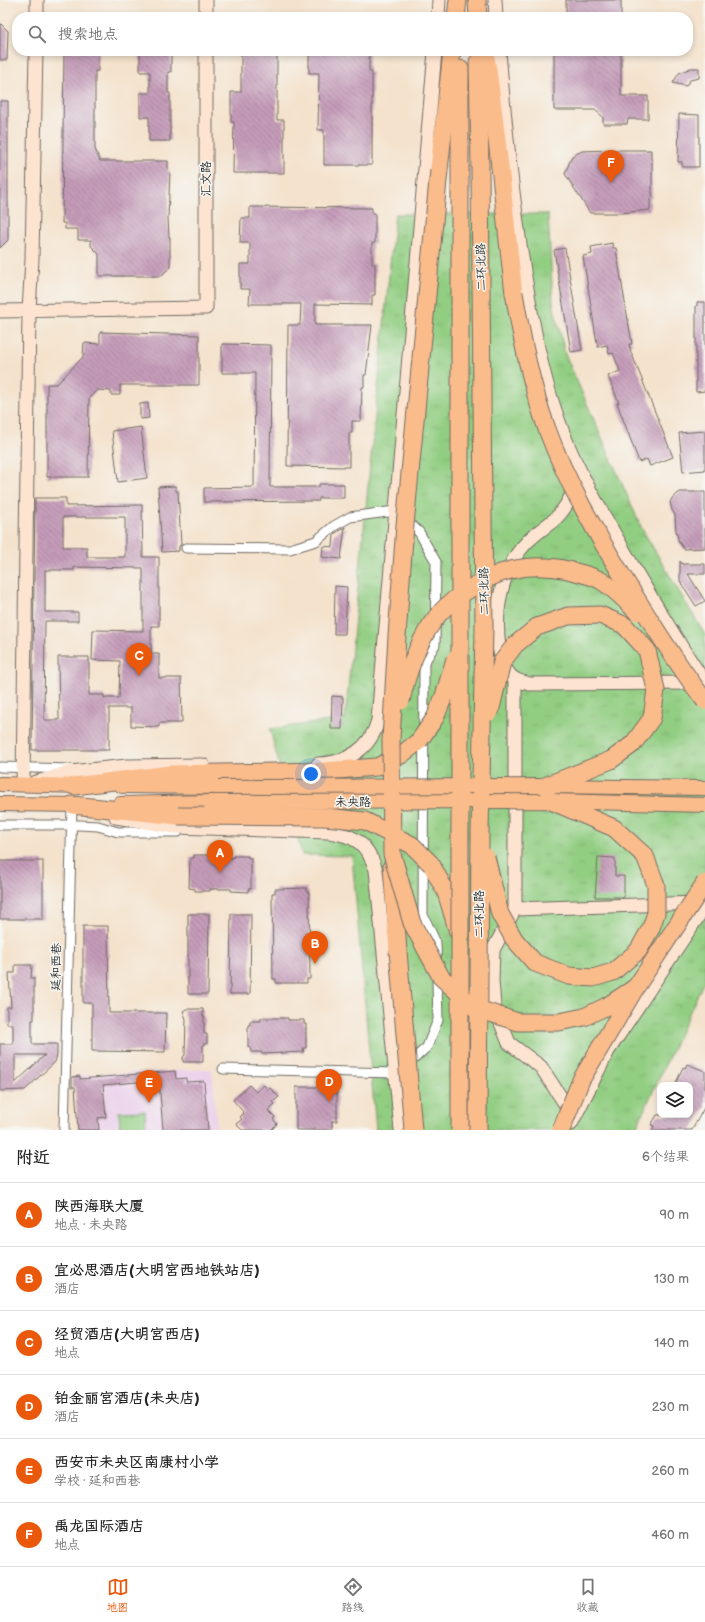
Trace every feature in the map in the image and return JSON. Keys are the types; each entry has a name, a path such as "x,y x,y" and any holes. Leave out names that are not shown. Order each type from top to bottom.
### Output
{"highway":[{"path":"457,12 459,0"},
{"path":"459,0 459,12"},
{"path":"413,1130 394,913 391,740 405,525 451,56"},
{"name":"二环北路","path":"460,56 460,1130"},
{"name":"二环北路","path":"478,56 484,628 480,833 478,1130"},
{"path":"486,56 500,155 514,293 525,354 547,429 557,454 591,526 657,634 705,701"},
{"path":"391,740 413,659 429,628 445,607 476,584 491,576 504,571 523,567 551,567 586,574 600,580 615,591 657,634"},
{"path":"483,740 502,662 515,645 537,627 568,616 600,615 624,625 647,650 656,690 652,718 633,744 611,760 548,793"},
{"path":"74,786 170,774 324,771 378,767 401,755 419,741 435,718 444,696 460,642"},
{"path":"480,833 500,914 514,939 535,963 569,976 593,978 613,972 638,951 650,928 656,913 656,885 645,856 614,828 548,793"},
{"path":"72,807 178,816 324,816 365,821 412,845 431,864 446,892 461,940"},
{"path":"392,854 412,923 441,977 475,1008 518,1022 558,1022 584,1017 601,1009 636,987"},
{"path":"561,1130 581,1080 636,987 705,883"}],"main road":[{"path":"37,0 37,12"},
{"path":"206,0 206,12"},
{"path":"438,12 439,0"},
{"path":"496,0 496,12"},
{"path":"36,56 32,259 29,311 24,767 27,784 70,772 127,766 326,764 349,757 359,752 372,737 378,720 435,56"},
{"name":"汇文路","path":"29,311 206,308 206,56"},
{"path":"499,56 513,198 530,310 541,361 556,415 581,474 634,569 705,683"},
{"path":"0,311 29,311"},
{"path":"581,474 570,500 555,519 540,530 517,553 505,578 500,597 498,635 500,652 504,666 510,676 515,680 529,684 705,683"},
{"path":"515,680 515,908 493,950 492,980 494,1006 509,1043 541,1067 574,1117"},
{"name":"未央路","path":"0,784 548,793 705,805"},
{"name":"未央路","path":"0,804 35,804 72,807 705,788"},
{"path":"72,807 175,826 328,832 343,834 357,840 372,858 376,870 401,1130"},
{"path":"515,908 705,903"},
{"path":"569,1130 574,1117 608,1051 705,906"}],"street":[{"path":"186,548 290,549 316,541 334,526 350,517 395,510 418,532 436,562 435,645 424,663 423,915 436,943 438,1020 427,1046 406,1066 396,1073 223,1069"},
{"path":"0,767 93,770"},
{"name":"延和西巷","path":"64,1130 72,807"},
{"path":"0,825 98,826 118,832 138,833 182,832 205,828"}],"shaded area":[{"path":"212,1069 217,1130 85,1130 80,1075"}],"green space":[{"path":"395,214 548,214 553,303 565,354 642,529 705,635 705,979 635,1130 376,1130 352,856 302,855 270,729 345,719"},
{"path":"145,1111 146,1130 120,1130 119,1112"}],"building":[{"path":"566,0 621,0 621,12 566,12"},
{"path":"0,23 8,31 7,60 0,60"},
{"path":"64,56 98,56 98,71 95,71 95,149 100,161 168,161 168,170 170,172 168,218 170,237 170,267 161,276 99,276 99,254 91,246 91,240 78,240 78,229 65,229 65,223 62,223"},
{"path":"140,56 171,56 171,72 168,72 168,93 170,93 170,141 149,141 149,117 140,117 140,93 150,93 150,72 140,72"},
{"path":"241,56 277,56 277,120 284,120 284,173 233,173 234,122 231,122 231,92 241,92"},
{"path":"309,56 369,56 369,72 372,72 372,165 324,165 324,130 318,130 319,73 309,73"},
{"path":"554,56 621,56 621,96 648,96 648,119 628,119 627,124 603,124 603,117 595,110 554,110"},
{"path":"691,68 699,68 699,78 690,80 686,86 673,83 679,73"},
{"path":"0,101 8,101 8,240 0,248"},
{"path":"679,114 699,115 699,167 682,167 682,162 678,162"},
{"path":"651,150 653,196 650,199 650,210 621,213 590,213 565,174 572,156 582,151"},
{"path":"250,207 372,208 372,213 375,213 375,243 372,243 372,264 375,264 375,295 372,295 372,305 315,304 315,325 372,325 366,375 364,375 364,387 362,387 361,421 352,421 352,433 349,433 349,467 287,466 288,325 300,325 301,304 249,304 250,289 240,289 240,264 250,264 250,243 240,243 241,218 250,218"},
{"path":"612,243 613,248 616,248 632,344 629,344 631,352 673,457 650,466 647,459 639,462 608,376 620,371 613,353 609,354 607,345 598,347 596,337 583,256 592,254 591,247"},
{"path":"565,248 582,350 571,352 554,250"},
{"path":"697,302 705,302 705,391 696,392 696,306"},
{"path":"100,332 199,335 199,385 120,385 120,395 111,395 111,391 97,390 89,398 88,477 47,477 47,384 57,384 83,357 84,343 100,344"},
{"path":"222,344 271,345 270,487 319,487 319,484 344,484 344,498 319,498 319,501 204,502 204,488 254,487 255,373 222,373"},
{"path":"148,403 149,418 140,419 140,404"},
{"path":"141,427 147,478 118,482 112,431"},
{"path":"705,431 705,470 683,472 679,433"},
{"path":"175,486 176,491 178,491 181,545 179,546 179,551 162,552 158,487"},
{"path":"680,492 705,492 705,548 684,549 679,542 676,531 675,515 670,502 673,497"},
{"path":"35,498 66,498 66,506 142,505 143,557 159,557 159,626 151,626 151,654 159,654 159,678 181,678 182,723 159,723 159,727 131,726 131,708 109,708 109,750 32,750","holes":["63,517 125,517 125,557 87,557 87,547 63,547","74,567 143,568 143,631 93,630 92,660 120,661 119,698 104,698 104,695 89,695 89,657 58,657 59,720 44,720 45,621 78,621 78,612 45,612 45,570 74,570"]},
{"path":"345,527 341,559 322,557 323,546 333,547 334,534"},
{"path":"680,561 682,564 705,564 705,574 688,574 705,601 696,606 680,581"},
{"path":"335,586 347,587 345,634 334,634"},
{"path":"332,696 343,697 342,729 331,729"},
{"path":"194,855 213,855 212,858 248,856 248,858 251,858 251,889 248,889 248,892 231,891 231,889 195,891 195,889 189,888 190,858 194,858"},
{"path":"598,857 615,858 615,876 624,876 624,897 595,897"},
{"path":"0,861 43,861 43,919 0,919"},
{"path":"307,888 307,892 309,892 310,979 307,979 307,983 276,983 276,979 273,979 272,893 275,893 275,889"},
{"path":"188,914 209,914 208,994 188,994"},
{"path":"231,914 251,914 250,994 230,994"},
{"path":"83,926 108,926 109,1013 166,1013 165,1052 92,1051 92,1003 83,1003"},
{"path":"15,965 32,965 31,978 34,978 34,1020 32,1020 32,1044 57,1044 57,1055 55,1062 25,1090 0,1091 0,1044 13,1044 13,1024 7,1024 7,1007 11,1007 9,973 15,973","holes":["15,1055 45,1055 15,1083"]},
{"path":"186,1009 203,1009 204,1034 207,1034 207,1044 203,1044 203,1062 183,1062 183,1057 185,1055 186,1019 183,1011"},
{"path":"261,1018 288,1018 288,1020 304,1020 304,1024 306,1024 306,1048 303,1048 304,1052 262,1054 261,1052 251,1052 250,1047 248,1047 248,1025 250,1025 250,1021 261,1021"},
{"path":"687,1064 705,1071 705,1106 692,1130 652,1130 654,1126 651,1125 657,1115 657,1118 693,1118 693,1082 676,1082 683,1067 685,1068"},
{"path":"175,1071 176,1079 186,1078 186,1082 204,1081 208,1130 163,1130 159,1080 103,1085 106,1117 98,1118 99,1130 78,1130 75,1087 72,1087 72,1077 80,1076 80,1079"},
{"path":"249,1085 256,1092 264,1085 268,1090 270,1088 279,1097 273,1102 275,1104 268,1110 275,1117 273,1119 277,1124 271,1130 242,1130 236,1124 242,1119 240,1117 244,1113 233,1100"},
{"path":"296,1087 330,1087 330,1092 337,1092 337,1121 332,1121 332,1130 296,1130"}],"place":[{"name":"禹龙国际酒店","path":"611,183"},
{"name":"经贸酒店(大明宫西店)","path":"139,676"},
{"name":"陕西海联大厦","path":"220,873"},
{"name":"宜必思酒店(大明宫西地铁站店)","path":"315,964"},
{"name":"铂金丽宫酒店(未央店)","path":"329,1102"},
{"name":"西安市未央区南康村小学","path":"149,1103"}]}
